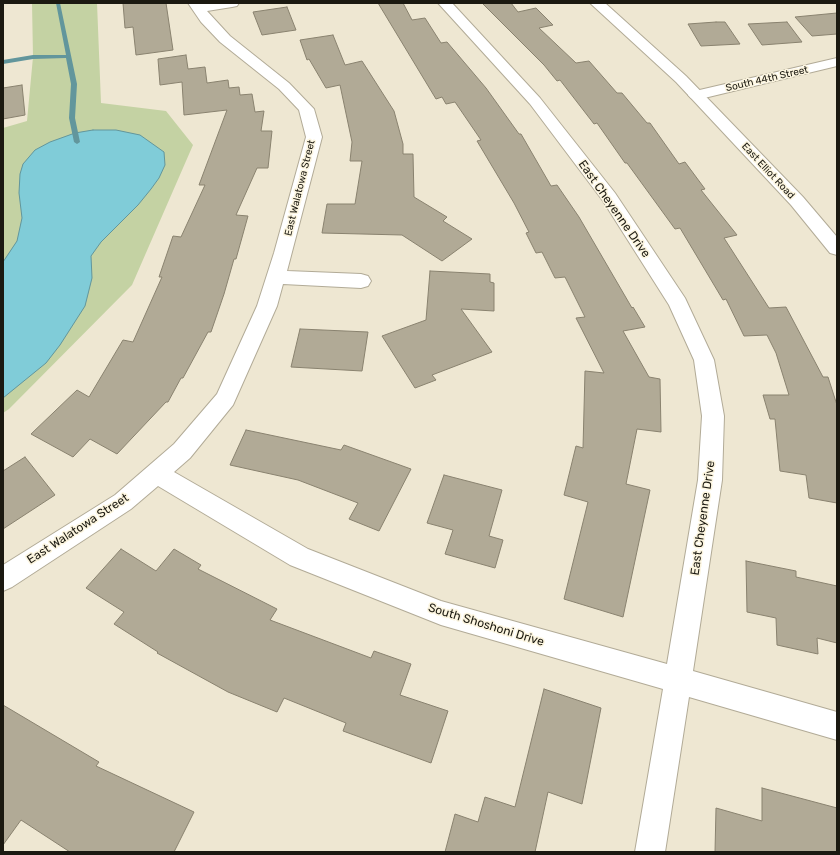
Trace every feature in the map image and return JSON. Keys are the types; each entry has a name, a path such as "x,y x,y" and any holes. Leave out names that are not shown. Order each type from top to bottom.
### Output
{"street":[{"path":"196,6 232,3"},
{"name":"East Cheyenne Drive","path":"445,3 535,101 609,197 678,303 704,360 713,416 710,480 650,852"},
{"name":"East Elliot Road","path":"597,3 696,95 796,202 837,250"},
{"name":"East Walatowa Street","path":"3,579 123,502 182,451 225,399 267,306 314,138 306,109 284,86 225,39 196,6"},
{"name":"South 44th Street","path":"696,95 837,62"},
{"path":"276,276 361,281"},
{"name":"South Shoshoni Drive","path":"156,473 299,557 442,613 837,726"}],"green space":[{"path":"32,3 97,3 101,103 166,111 193,145 132,285 9,409 3,413 3,128 27,121 33,57"}],"water":[{"path":"93,130 116,130 140,135 164,152 165,165 159,178 138,205 101,242 91,256 92,278 85,306 60,345 46,363 3,398 3,262 17,241 22,218 19,193 20,174 23,164 35,150 50,142 75,133"}],"building":[{"path":"123,3 166,3 173,50 136,55 133,27 125,28"},
{"path":"378,3 403,3 412,20 425,18 441,43 447,42 486,88 519,134 521,134 551,186 557,185 579,217 632,308 633,307 645,327 623,331 649,377 660,379 661,432 637,429 626,484 650,490 623,617 564,599 588,502 564,495 576,446 583,448 585,371 604,373 576,318 585,317 565,277 555,278 542,252 536,253 526,233 529,232 514,203 477,141 481,140 455,102 446,104 442,97 436,99"},
{"path":"482,3 511,3 518,12 536,8 553,25 539,28 576,63 589,61 617,93 622,93 647,123 650,123 679,164 685,162 705,189 701,190 737,235 724,238 769,308 786,307 823,377 828,377 837,405 837,503 809,498 806,475 780,471 775,419 770,419 763,395 789,395 776,353 767,335 744,336 726,299 723,300 680,228 675,229 597,123 594,124 560,80 557,81 544,65"},
{"path":"287,7 296,30 262,35 253,12"},
{"path":"837,13 837,34 812,36 795,17"},
{"path":"725,22 740,44 701,46 688,24"},
{"path":"787,22 802,42 762,45 748,24"},
{"path":"333,35 345,65 362,61 394,111 403,144 403,154 413,154 414,197 447,217 443,221 472,239 442,261 402,235 322,233 327,204 355,204 362,161 350,161 352,142 340,85 326,88 309,59 307,60 300,40"},
{"path":"186,55 188,69 205,67 207,83 228,80 229,88 239,87 240,95 252,94 255,112 264,111 261,131 272,131 268,168 257,168 236,215 248,216 236,259 234,259 211,332 208,332 168,402 166,402 117,454 90,439 73,457 31,434 77,390 89,397 123,340 133,342 162,277 159,277 173,236 181,237 205,185 199,185 227,110 184,115 182,82 160,85 158,59"},
{"path":"22,85 25,115 3,119 3,88"},
{"path":"430,271 490,274 490,282 494,283 494,311 461,309 492,352 432,375 436,380 415,388 382,336 426,320"},
{"path":"300,329 368,332 362,371 291,367"},
{"path":"246,430 341,450 344,445 411,469 379,531 349,519 358,503 298,480 230,465"},
{"path":"25,457 55,495 3,529 3,471"},
{"path":"444,475 502,490 489,536 503,540 495,568 445,554 453,530 427,523"},
{"path":"121,549 156,571 174,549 201,565 198,569 277,609 270,620 371,658 374,651 411,664 400,695 448,711 431,763 343,731 346,723 284,698 277,712 228,692 157,653 158,652 114,624 124,612 86,588"},
{"path":"746,561 796,571 796,577 837,586 837,643 817,638 818,654 777,645 776,618 747,612"},
{"path":"544,689 601,708 582,804 548,792 535,852 445,852 455,814 478,822 485,797 515,807"},
{"path":"3,705 99,762 96,766 194,812 174,852 70,852 21,820 3,845"},
{"path":"762,788 837,808 837,852 715,852 716,808 762,821"}],"waterway":[{"path":"58,3 68,56"},
{"path":"3,62 33,57 68,56"},
{"path":"68,56 74,84 72,118 77,142"}]}
